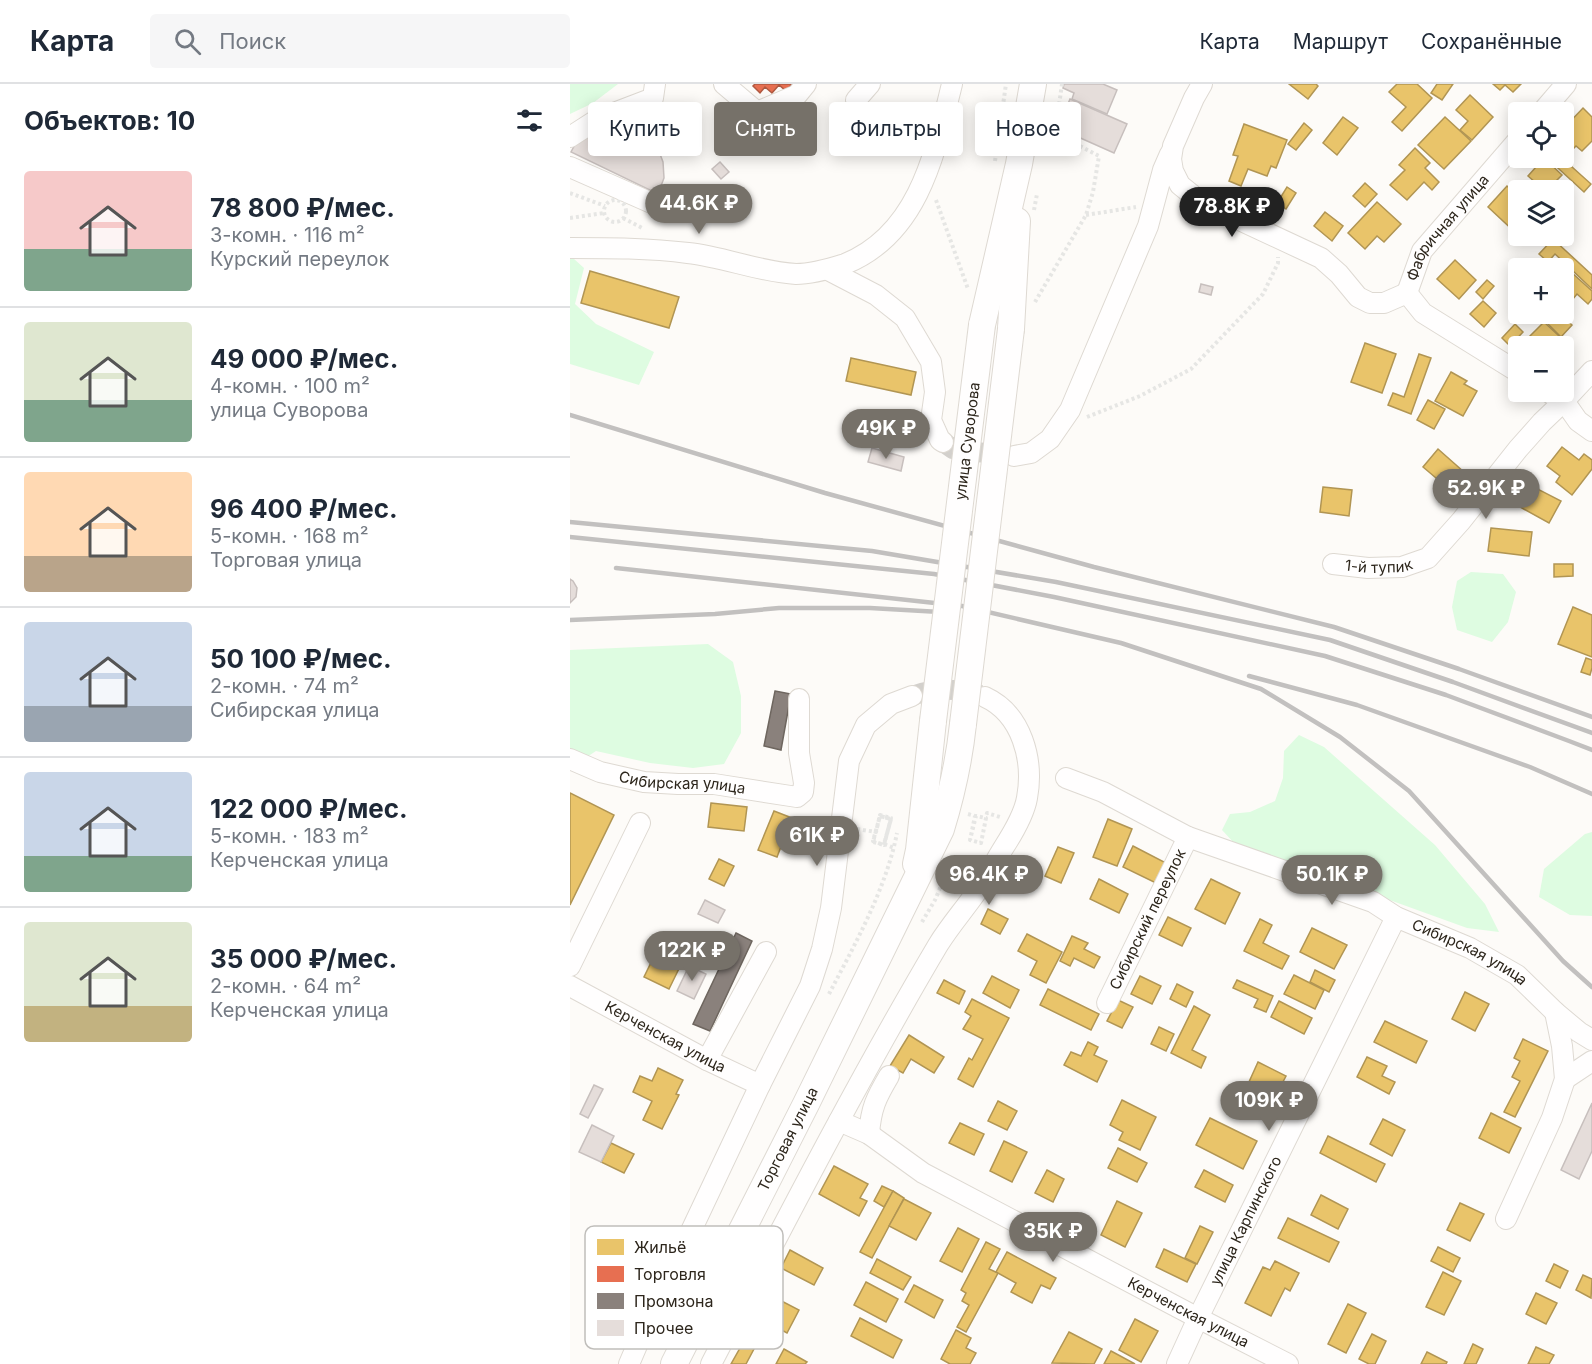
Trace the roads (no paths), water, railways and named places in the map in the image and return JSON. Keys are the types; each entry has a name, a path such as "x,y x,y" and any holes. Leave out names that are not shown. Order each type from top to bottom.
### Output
{"main road":[{"name":"улица Суворова","path":"933,721 982,325 1019,164 1033,84"},
{"name":"улица Суворова","path":"963,724 1011,329 1019,164"},
{"name":"Торговая улица","path":"900,913 914,878 919,850 933,721"},
{"name":"Торговая улица","path":"744,1226 941,829 952,792 963,724"},
{"name":"Торговая улица","path":"674,1364 682,1349"}],"street":[{"path":"570,137 598,119 652,98 655,84"},
{"path":"724,84 757,112 797,95 807,84"},
{"path":"856,100 870,84"},
{"path":"570,248 655,249 691,253 765,270 798,274 828,270 861,257 901,221 913,203 927,176 952,84"},
{"path":"1014,456 1031,453 1050,439 1070,411 1144,236 1163,170 1202,84"},
{"path":"1551,102 1566,84"},
{"path":"1173,146 1171,159 1173,171 1180,184 1201,202 1321,258 1339,274 1358,297 1370,303 1384,303 1407,293 1424,312 1508,366"},
{"name":"Фабричная улица","path":"1407,293 1422,251 1508,152"},
{"path":"570,167 663,208 673,209 685,202"},
{"path":"828,270 876,295 905,318 932,362 935,392 931,420 943,442"},
{"name":"1-й тупик","path":"1574,384 1592,371"},
{"name":"1-й тупик","path":"1333,564 1368,568 1402,567 1428,558 1542,422 1553,402"},
{"path":"1561,402 1578,421 1592,431"},
{"path":"693,1226 810,986 822,950 831,908 849,761 866,725 891,704 912,696"},
{"path":"783,1226 838,1121 939,943 977,892 1015,829 1027,799 1028,770 1025,746 1017,726 1006,712 985,697"},
{"name":"Сибирская улица","path":"570,759 600,772 644,782 714,784 797,797 803,792 804,783 799,753 799,699"},
{"name":"Сибирская улица","path":"1066,778 1103,792 1188,837 1351,893 1373,902 1396,917 1470,948 1517,975 1554,1012 1592,1040"},
{"path":"570,966 640,823"},
{"name":"Сибирский переулок","path":"1107,1003 1188,837"},
{"name":"улица Карпинского","path":"1178,1364 1198,1318 1396,917"},
{"path":"707,1060 766,952"},
{"name":"Керченская улица","path":"570,986 707,1060 760,1085"},
{"path":"1506,1219 1552,1118 1565,1079 1562,1046 1554,1012"},
{"path":"1565,1079 1592,1061"},
{"path":"869,1134 876,1097 889,1076"},
{"name":"Керченская улица","path":"838,1121 869,1134 923,1173 1288,1364"},
{"path":"629,1364 635,1349"},
{"path":"711,1364 719,1349"}],"tunnel":[{"path":"943,442 953,449 1009,456"},
{"path":"912,696 928,691 945,690 980,695"}],"railway":[{"path":"570,415 825,493 1094,567 1334,627 1592,717"},
{"path":"570,522 872,551 1056,582 1330,640 1592,733"},
{"path":"570,537 934,574 1054,597 1325,656 1446,695 1592,750"},
{"path":"616,568 962,606 1121,643 1261,689 1340,737 1409,791 1563,961 1592,987"},
{"path":"570,620 715,614 779,608 870,608 940,612"},
{"path":"1249,676 1357,705 1530,767 1592,794"}]}
